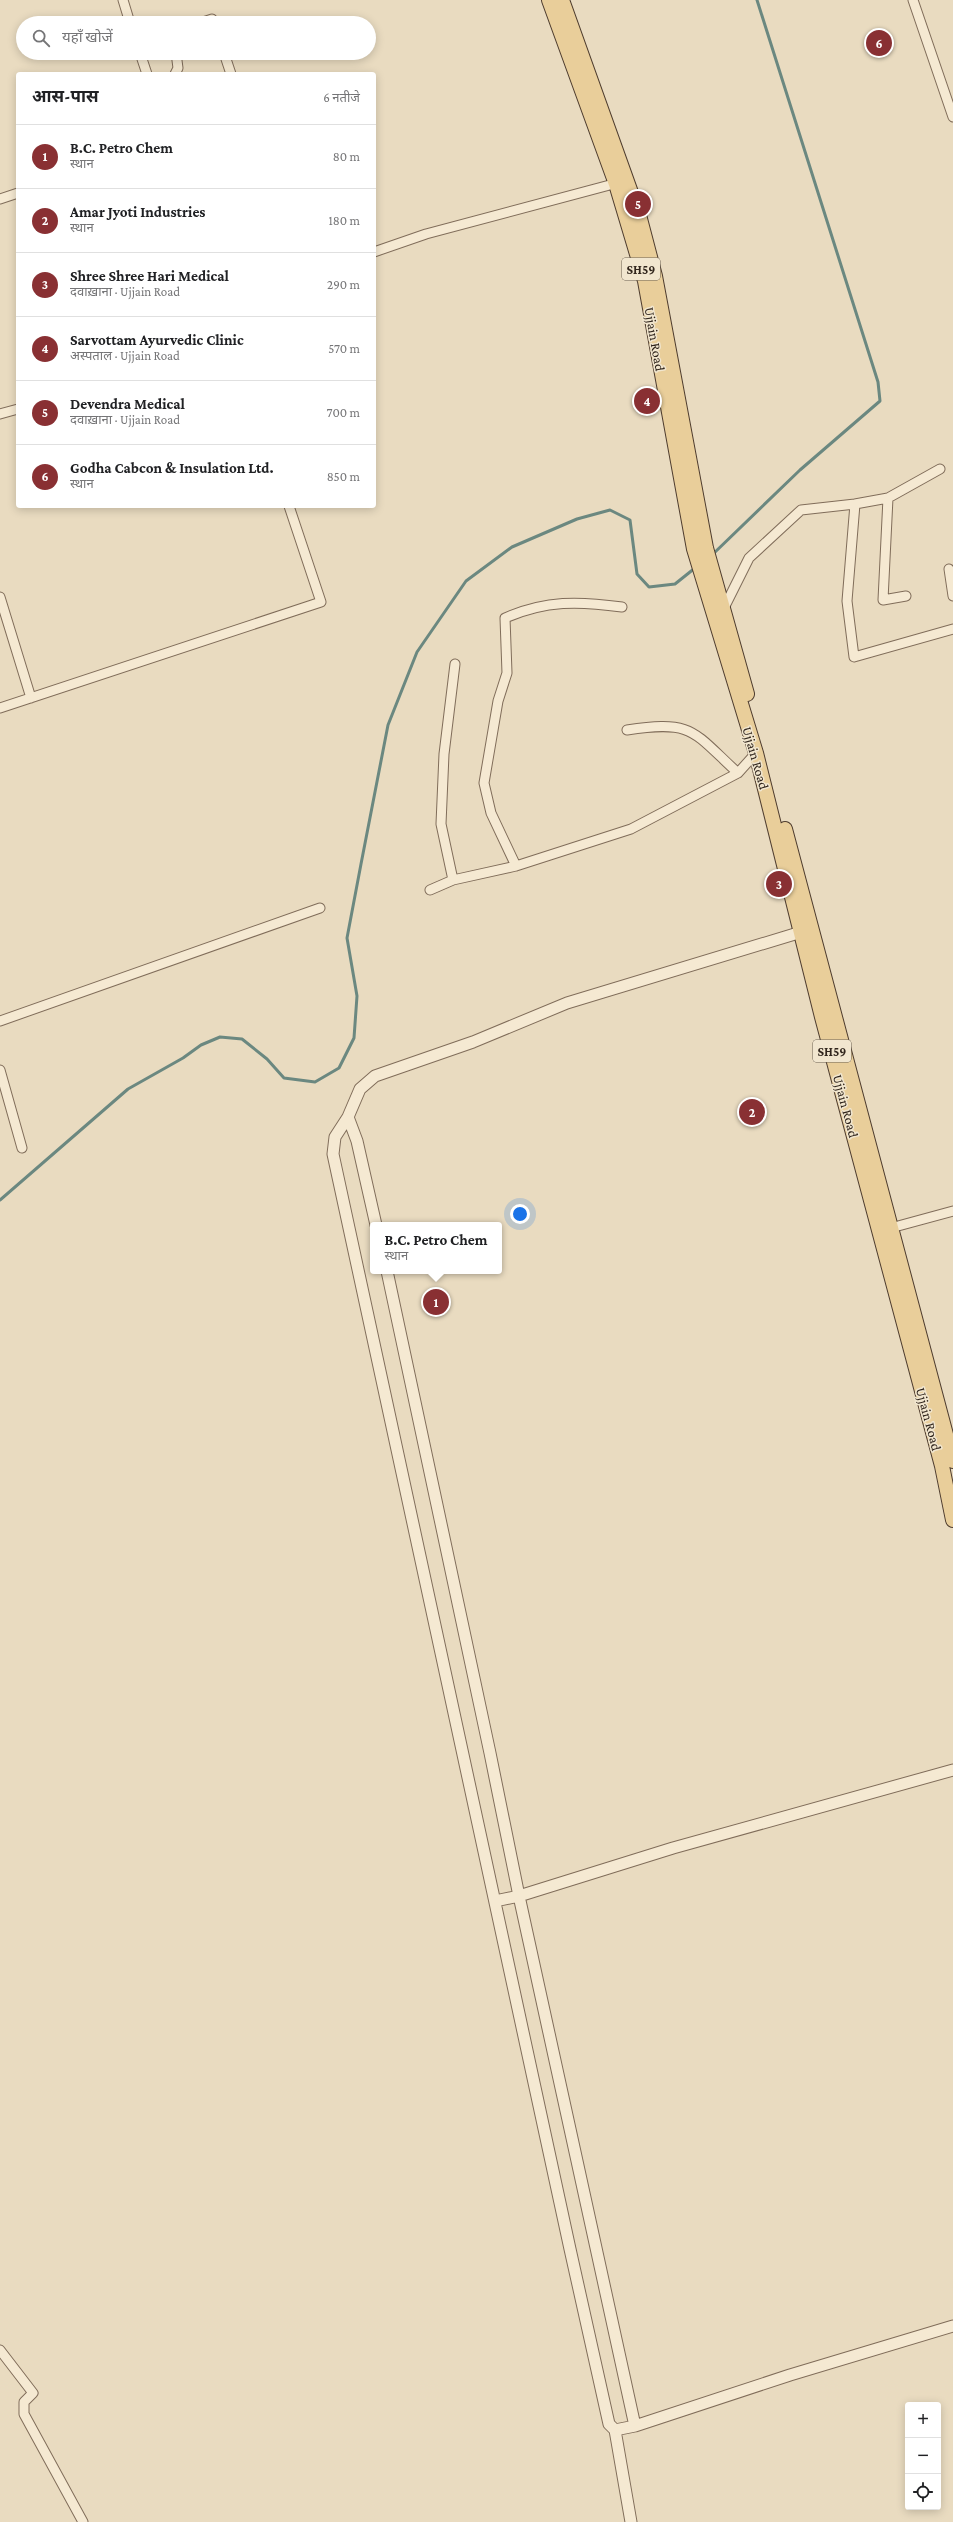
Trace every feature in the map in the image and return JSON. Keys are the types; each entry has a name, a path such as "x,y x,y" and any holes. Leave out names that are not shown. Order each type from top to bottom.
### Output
{"main road":[{"name":"Ujjain Road","path":"549,0 622,181"},
{"name":"Ujjain Road","path":"562,0 622,181 645,281 700,549 807,931"},
{"name":"Ujjain Road","path":"708,581 723,610 885,1229 942,1466 953,1520"},
{"name":"Ujjain Road","path":"885,1229 953,1461"}],"street":[{"path":"123,0 128,16"},
{"path":"913,0 951,107 953,117"},
{"path":"142,60 146,72"},
{"path":"176,72 178,68 177,60"},
{"path":"226,60 230,72"},
{"path":"376,251 426,234 622,181"},
{"path":"0,199 16,194"},
{"path":"0,414 16,410"},
{"path":"723,610 749,558 801,510 855,504 888,498 940,469"},
{"path":"888,498 883,600 906,596"},
{"path":"855,504 848,601 854,657 953,629"},
{"path":"0,708 320,602 290,508"},
{"path":"950,569 953,596"},
{"path":"0,597 31,698"},
{"path":"516,866 491,813 484,783 496,708 507,673 505,618 547,604 579,601 622,607"},
{"path":"454,880 442,824 444,754 455,664"},
{"path":"627,730 664,725 683,727 704,739 738,773"},
{"path":"430,890 454,880 516,866 631,829 738,773 756,753"},
{"path":"0,1021 320,908"},
{"path":"631,2522 615,2430 609,2424 333,1154 335,1137 348,1117 360,1089 375,1076 397,1067 473,1042 567,1003 807,931"},
{"path":"0,1070 22,1148"},
{"path":"348,1117 358,1141 375,1222"},
{"path":"885,1229 953,1211"},
{"path":"388,1274 490,1753 518,1896 635,2426"},
{"path":"495,1901 518,1896 673,1848 953,1770"},
{"path":"615,2430 635,2426 790,2375 953,2326"},
{"path":"0,2350 33,2393 24,2402 24,2414 83,2522"}],"waterway":[{"path":"712,555 800,470 880,401 878,382 757,0"},
{"path":"0,1200 128,1089 183,1058 201,1045 220,1037 242,1039 267,1059 284,1078 315,1082 339,1068 354,1038 357,996 347,938 388,725 417,652 466,581 512,547 577,519 610,510 630,520 637,574 649,587 675,584 695,568"}],"place":[{"name":"Godha Cabcon & Insulation Ltd.","path":"879,43"},
{"name":"Devendra Medical","path":"638,204"},
{"name":"Sarvottam Ayurvedic Clinic","path":"647,401"},
{"name":"Shree Shree Hari Medical","path":"779,884"},
{"name":"Amar Jyoti Industries","path":"752,1112"},
{"name":"B.C. Petro Chem","path":"436,1302"}]}
